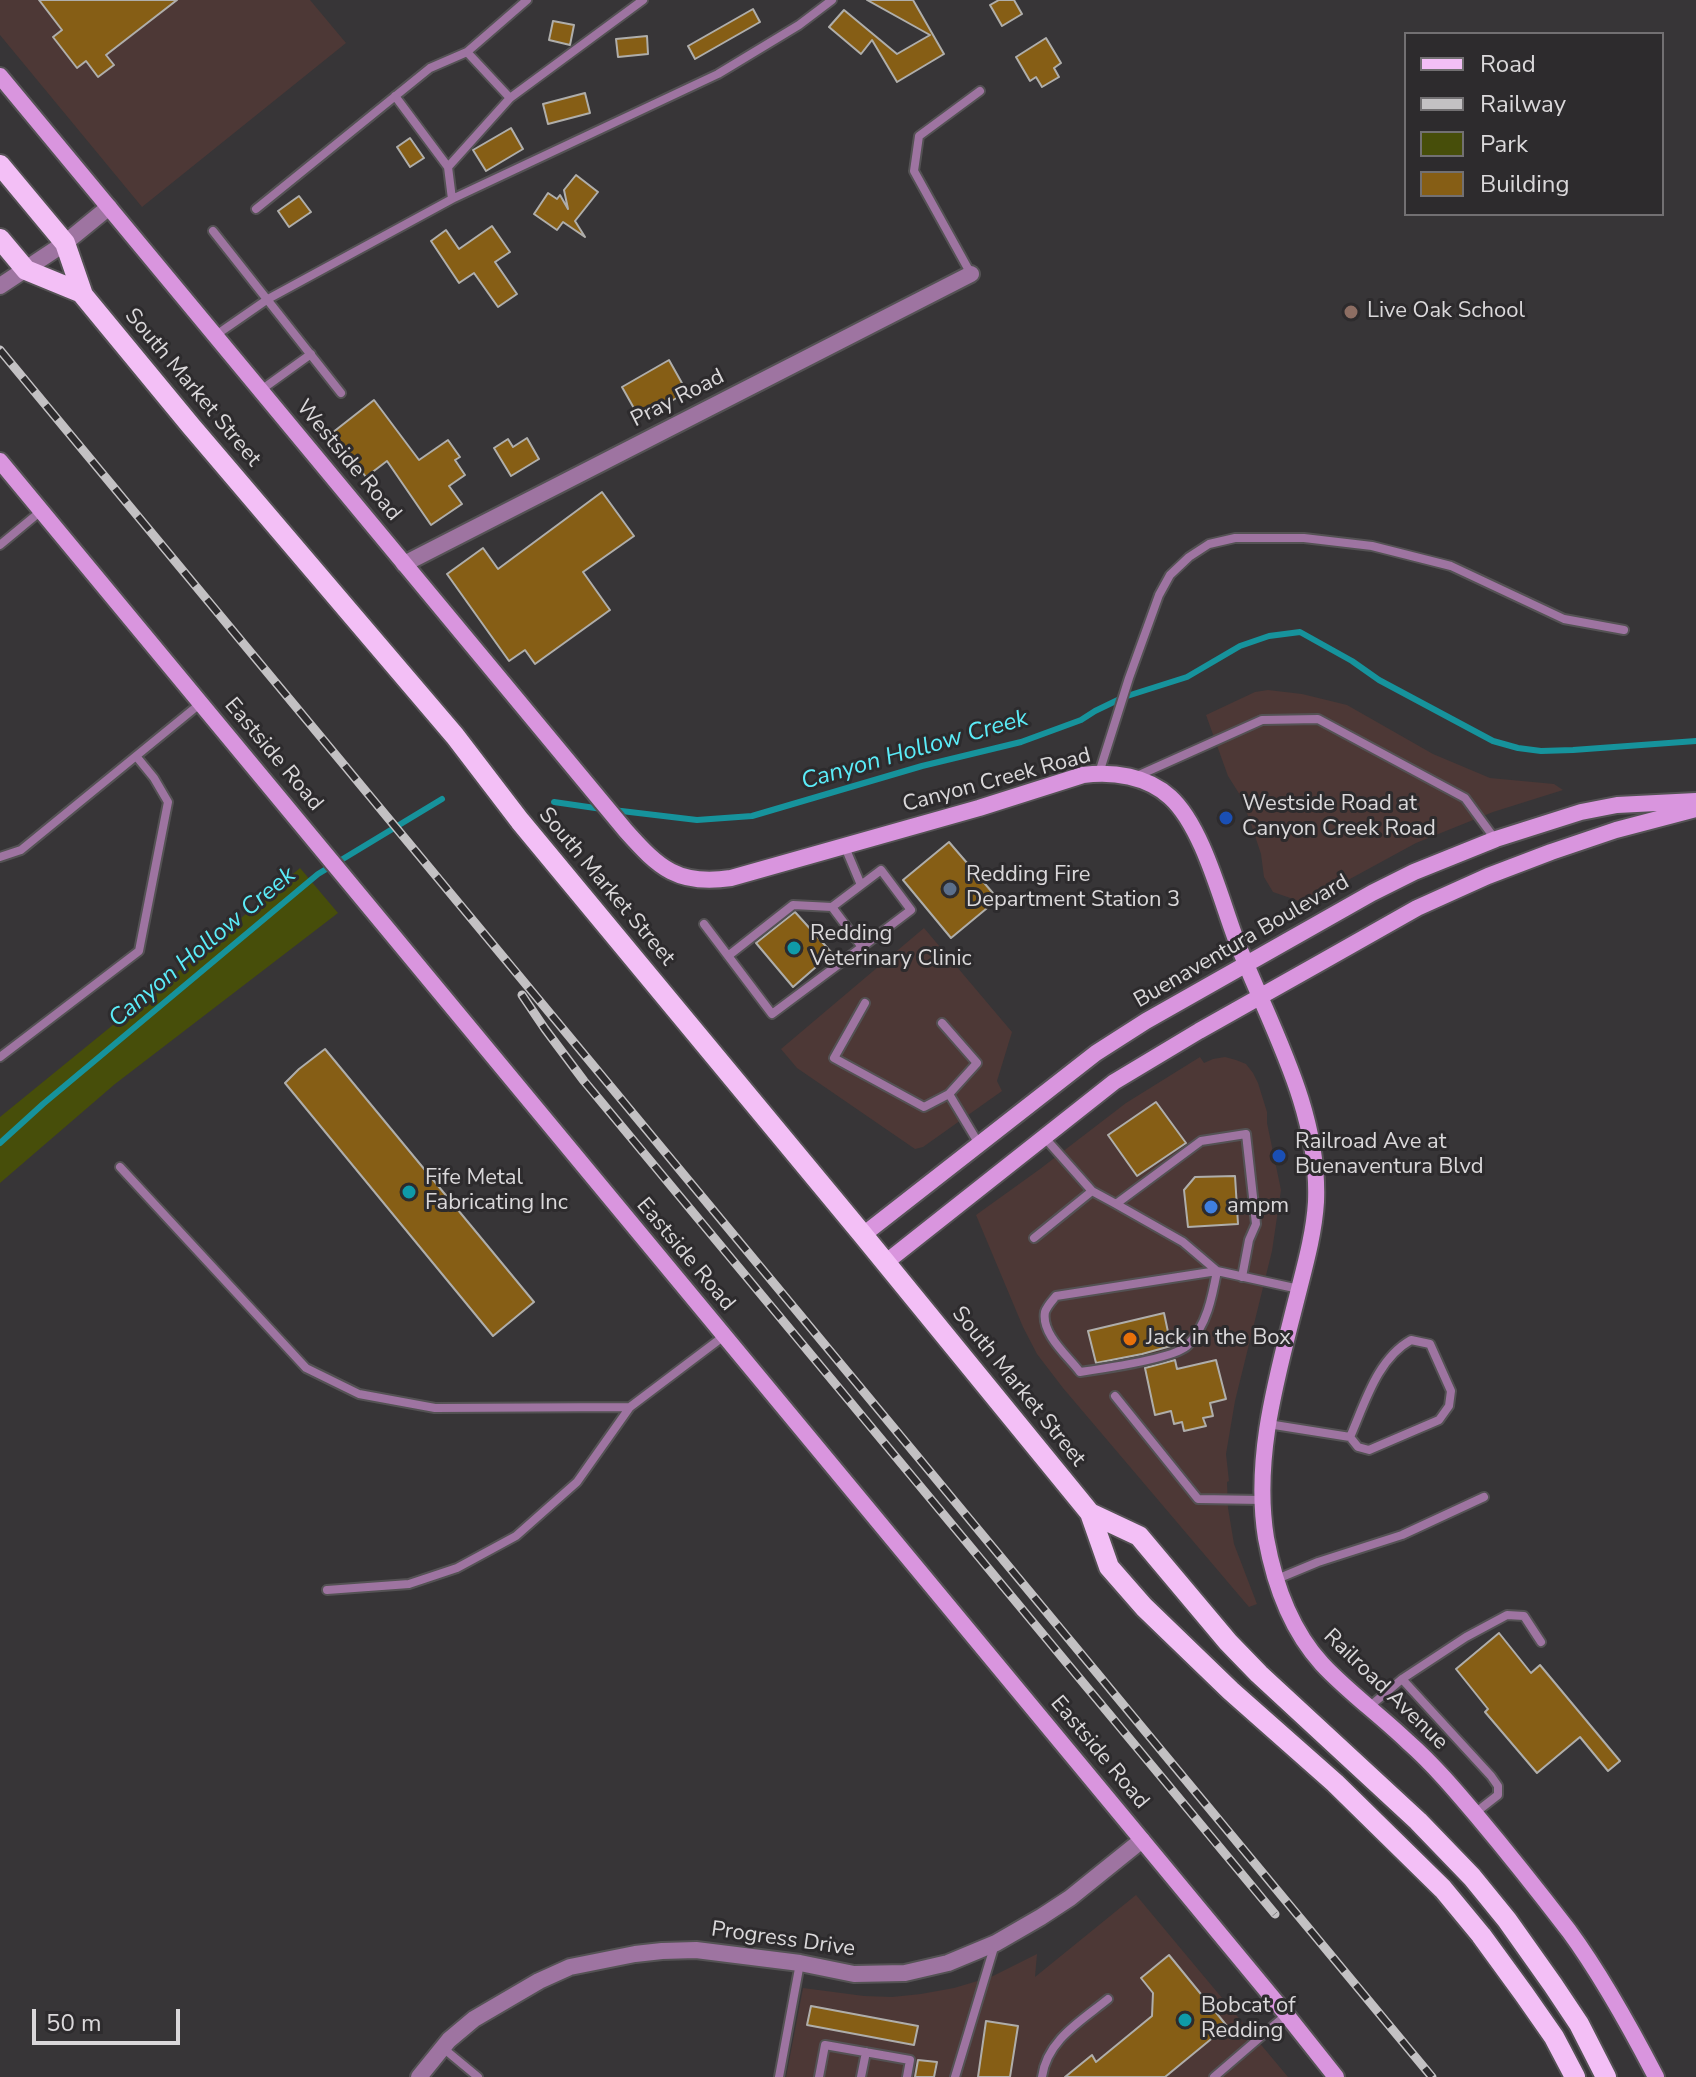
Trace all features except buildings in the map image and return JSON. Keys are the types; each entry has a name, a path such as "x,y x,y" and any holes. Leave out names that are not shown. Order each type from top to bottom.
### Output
{"main road":[{"name":"South Market Street","path":"0,165 65,243 82,293 455,736 520,821 1090,1513 1109,1567 1144,1607 1231,1691 1335,1783 1443,1889 1524,1994 1554,2037 1575,2077"},
{"name":"South Market Street","path":"0,239 26,270 82,293"},
{"name":"South Market Street","path":"1090,1513 1139,1536 1259,1674 1418,1821 1472,1877 1553,1985 1579,2024 1606,2077"}],"street":[{"name":"Westside Road","path":"0,76 626,831 650,857 667,869"},
{"path":"0,286 65,243 109,207"},
{"name":"Pray Road","path":"404,564 971,274"},
{"name":"Eastside Road","path":"0,461 1336,2077"},
{"name":"Canyon Creek Road","path":"667,869 689,879 720,880 979,808 1083,775 1118,774 1151,785 1178,805 1201,845 1260,996"},
{"name":"Buenaventura Boulevard","path":"863,1235 1096,1053 1146,1021 1400,879 1496,839 1581,812 1617,805 1696,801"},
{"path":"885,1263 1114,1082 1417,908 1551,852 1616,830 1696,809"},
{"name":"Railroad Avenue","path":"1260,996 1279,1039 1307,1123 1316,1182 1315,1219 1267,1424 1265,1534 1276,1579 1302,1639 1322,1664 1410,1743 1475,1813 1571,1934 1627,2022 1656,2077"},
{"name":"Progress Drive","path":"419,2077 443,2048 474,2019 539,1981 570,1967 635,1954 696,1950 800,1963 854,1974 905,1973 948,1963 996,1943 1070,1898 1142,1840"}],"lane":[{"path":"256,209 430,68 467,52 527,0"},
{"path":"448,167 510,98 643,0"},
{"path":"215,336 268,299 452,199 718,74 799,25 832,0"},
{"path":"467,52 510,98"},
{"path":"971,274 914,171 919,136 980,91"},
{"path":"395,96 448,167 452,199"},
{"path":"213,231 341,393"},
{"path":"261,390 311,354"},
{"path":"0,545 41,511"},
{"path":"1099,773 1159,595 1170,575 1209,544 1235,538 1304,538 1372,546 1451,566 1564,619 1624,630"},
{"path":"0,857 21,850 201,703"},
{"path":"1133,778 1262,720 1318,719 1465,798 1496,839"},
{"path":"0,1057 139,951 168,802 136,756"},
{"path":"844,846 861,885"},
{"path":"704,924 728,956 772,1014 911,910 881,870 832,907 793,905 728,956"},
{"path":"832,907 862,947"},
{"path":"865,1003 834,1058 924,1107 949,1094 977,1063 942,1023"},
{"path":"949,1094 979,1145"},
{"path":"1116,1204 1201,1141 1246,1134 1256,1224 1249,1240 1242,1277"},
{"path":"1045,1138 1092,1191 1183,1242 1217,1271"},
{"path":"120,1167 306,1368 359,1394 435,1408 630,1407"},
{"path":"1034,1238 1092,1191"},
{"path":"1217,1271 1209,1311 1186,1348 1169,1355 1080,1372 1052,1337 1045,1322 1046,1309 1056,1296 1217,1271 1299,1289"},
{"path":"327,1590 409,1584 457,1568 516,1536 577,1482 630,1407 724,1336"},
{"path":"1267,1424 1350,1437 1358,1447 1369,1450 1439,1420 1449,1406 1451,1391 1430,1344 1411,1340 1397,1348 1374,1380 1350,1437"},
{"path":"1115,1396 1198,1499 1264,1500"},
{"path":"1276,1579 1402,1535 1484,1497"},
{"path":"1368,1707 1402,1679 1466,1637 1507,1615 1524,1616 1541,1642"},
{"path":"1402,1679 1498,1786 1498,1795 1475,1813"},
{"path":"955,2077 996,1943"},
{"path":"779,2077 800,1963"},
{"path":"1042,2077 1049,2054 1060,2037 1108,1999"},
{"path":"1214,2077 1286,2014"},
{"path":"819,2077 825,2045 910,2060 907,2077"},
{"path":"443,2048 478,2077"},
{"path":"861,2077 866,2052"}],"shaded area":[{"path":"0,0 310,0 346,43 142,207 0,35"},
{"path":"1268,690 1302,694 1347,705 1433,754 1490,778 1554,784 1563,790 1493,812 1416,843 1315,898 1299,901 1273,892 1264,877 1261,854 1250,821 1240,795 1228,776 1206,715 1255,692"},
{"path":"924,928 1012,1032 997,1081 1002,1091 923,1147 915,1149 797,1068 781,1049"},
{"path":"1200,1057 1204,1063 1225,1057 1236,1060 1246,1064 1253,1073 1267,1112 1281,1190 1272,1251 1235,1401 1226,1454 1228,1508 1234,1544 1257,1604 1249,1607 1037,1354 976,1215 1126,1103"},
{"path":"1136,1895 1288,2077 786,2077 803,1988 864,1996 921,1994 991,1977 1037,1954 1035,1977"}],"green space":[{"path":"300,868 338,913 115,1084 0,1183 0,1117"}],"waterway":[{"name":"Canyon Hollow Creek","path":"613,810 697,820 752,816 922,766 1021,742 1081,720 1124,697 1187,677 1240,646 1269,636 1300,632 1379,680 1493,741 1518,748 1573,750 1696,741"},
{"name":"Canyon Hollow Creek","path":"0,1143 318,874 442,799"},
{"name":"Canyon Hollow Creek","path":"554,802 602,809"}],"railway":[{"path":"0,350 1432,2077"},
{"path":"522,995 584,1081 1275,1914"}],"place":[{"name":"Live Oak School","path":"1351,312"},
{"name":"Westside Road at Canyon Creek Road","path":"1226,818"},
{"name":"Redding Fire Department Station 3","path":"950,889"},
{"name":"Redding Veterinary Clinic","path":"794,948"},
{"name":"Railroad Ave at Buenaventura Blvd","path":"1279,1156"},
{"name":"Fife Metal Fabricating Inc","path":"409,1192"},
{"name":"ampm","path":"1211,1207"},
{"name":"Jack in the Box","path":"1130,1339"},
{"name":"Bobcat of Redding","path":"1185,2020"}]}
